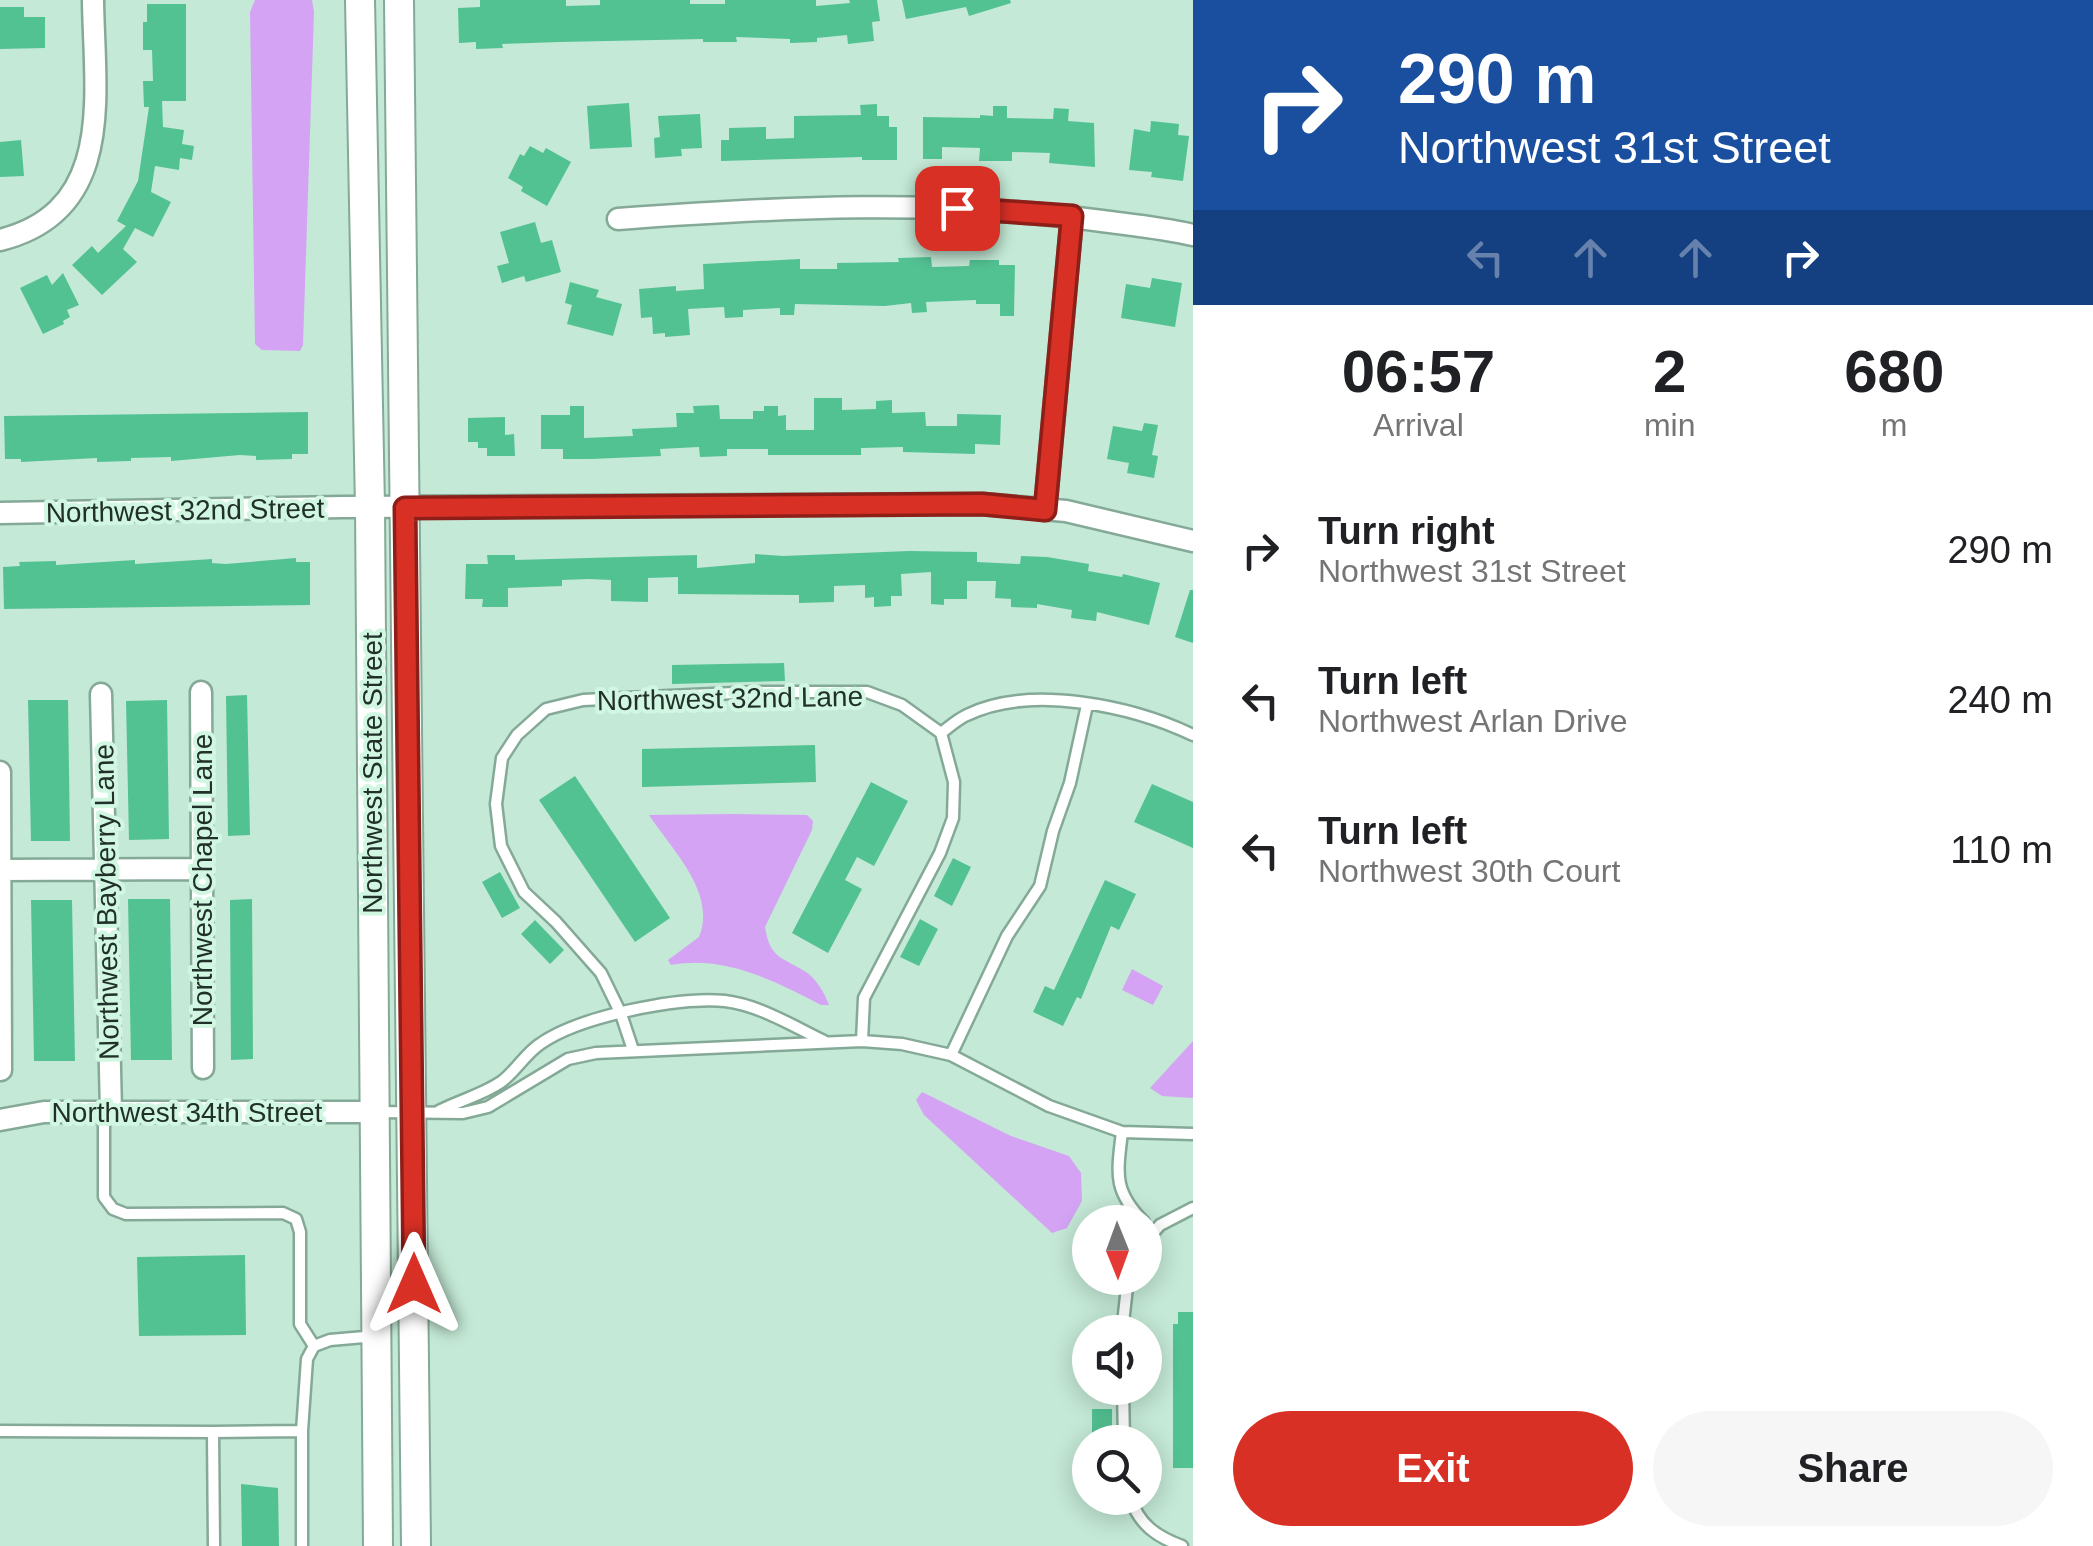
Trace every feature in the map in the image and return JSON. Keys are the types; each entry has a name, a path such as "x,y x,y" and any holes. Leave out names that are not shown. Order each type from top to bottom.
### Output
{"main road":[{"name":"Northwest State Street","path":"360,0 370,507 378,1546"},
{"name":"Northwest State Street","path":"399,0 405,508 426,1111 416,1546"}],"street":[{"path":"0,240 46,222 74,192 86,167 94,121 93,0"},
{"path":"618,219 821,209 991,208 1193,235"},
{"path":"1045,510 1072,216"},
{"name":"Northwest 32nd Street","path":"0,514 370,507 982,504 1104,519 1193,541"},
{"name":"Northwest Chapel Lane","path":"201,692 203,1068"},
{"name":"Northwest Bayberry Lane","path":"101,694 108,1111"},
{"path":"0,772 1,1070"},
{"path":"1,870 200,869"},
{"name":"Northwest 34th Street","path":"0,1120 44,1112 375,1112"}],"lane":[{"name":"Northwest 32nd Lane","path":"621,1014 600,974 556,922 524,892 501,846 496,804 502,758 516,736 546,710 583,700 647,695 867,692 902,705 941,733"},
{"path":"862,1041 864,998 940,852 952,818 954,782 941,733 966,716 1000,704 1030,700 1122,709 1165,722 1193,736"},
{"path":"951,1054 1007,936 1040,886 1088,705"},
{"path":"426,1111 496,1085 539,1045 572,1027 690,1000 728,1001 765,1012 825,1042"},
{"path":"621,1014 633,1050"},
{"path":"375,1112 463,1113 488,1107 568,1058 633,1050 786,1047 862,1041 951,1054 1049,1106 1122,1132 1193,1134"},
{"path":"108,1111 104,1197 112,1210 126,1214 282,1213 296,1219 300,1232 300,1324 314,1346"},
{"path":"1122,1132 1118,1172 1121,1194 1130,1205"},
{"path":"1162,1220 1193,1208"},
{"path":"302,1546 302,1431 308,1359 314,1346 330,1340 377,1336"},
{"path":"0,1431 302,1431"},
{"path":"214,1432 214,1546"},
{"path":"1139,1515 1144,1525 1159,1536 1182,1546"}],"shaded area":[{"path":"255,0 312,0 314,12 300,351 262,350 255,344 250,12"},
{"path":"649,815 807,815 813,821 765,927 774,951 813,978 829,1005 821,1005 749,972 711,964 671,965 668,960 699,937 702,904 680,857"},
{"path":"1132,969 1163,986 1153,1005 1122,990"},
{"path":"1193,1041 1193,1098 1162,1096 1150,1088"},
{"path":"922,1092 1011,1136 1069,1156 1081,1173 1082,1201 1072,1205 1067,1228 1052,1233 924,1115 916,1100"}],"building":[{"path":"480,0 566,0 566,6 600,5 600,0 725,4 725,0 816,0 816,6 877,0 880,21 872,22 874,41 848,44 847,35 817,38 817,42 736,37 737,42 560,42 476,49 476,42 459,43 458,8 480,7"},
{"path":"902,0 1011,3 969,16 966,7 906,19"},
{"path":"147,4 186,4 186,101 162,101 163,127 184,130 182,144 194,146 192,160 180,158 179,170 155,166 151,192 171,202 153,237 135,228 123,249 137,262 102,295 72,265 92,246 98,253 126,226 117,221 138,181 149,107 144,107 143,81 153,81 152,50 143,50"},
{"path":"0,7 24,7 24,17 45,17 45,48 0,49"},
{"path":"629,103 632,147 590,149 587,106"},
{"path":"877,104 877,116 889,116 889,127 897,127 897,160 862,157 721,161 721,140 729,140 729,128 766,127 766,139 794,138 794,116 861,115 860,105"},
{"path":"993,106 1007,106 1007,118 1053,119 1054,108 1069,109 1068,121 1094,123 1095,167 1049,163 1050,153 1012,152 1012,161 979,161 980,148 942,147 942,159 923,159 923,117 993,116"},
{"path":"700,114 702,148 681,149 682,156 655,158 654,138 660,137 658,116"},
{"path":"1151,121 1179,124 1178,135 1189,136 1183,181 1129,170 1134,129 1150,132"},
{"path":"21,140 24,176 0,177 0,142"},
{"path":"530,146 543,153 546,148 571,162 547,206 508,178 520,154 524,156"},
{"path":"535,222 541,243 552,240 561,272 526,282 524,276 502,283 497,266 509,263 500,232"},
{"path":"931,257 932,267 969,266 970,260 999,260 999,265 1015,265 1014,316 1000,316 1000,304 976,304 976,300 926,302 927,312 912,313 911,303 795,304 794,315 780,315 780,308 743,310 743,317 725,318 724,307 688,309 690,335 665,337 665,333 653,334 652,317 641,318 639,289 704,289 703,264 800,259 800,269 837,269 837,263"},
{"path":"63,273 79,305 67,310 70,317 64,324 43,334 20,288 47,275 52,285"},
{"path":"1152,278 1182,283 1175,327 1121,318 1126,284 1150,288"},
{"path":"570,282 599,290 596,297 622,304 613,336 567,324 572,305 565,303"},
{"path":"814,398 842,398 842,410 876,409 876,401 892,400 892,413 925,412 926,426 957,426 957,414 1001,415 1000,445 975,444 975,454 903,452 903,447 861,448 861,455 768,455 768,449 727,449 727,456 700,457 699,447 660,449 661,456 591,459 563,459 563,449 541,449 541,415 570,415 570,406 584,406 584,438 633,436 632,429 677,427 676,413 694,413 693,406 719,405 720,419 753,419 753,411 778,406 778,416 786,415 786,430 814,430"},
{"path":"308,412 308,454 292,454 292,459 256,460 256,456 240,455 171,461 171,457 97,462 97,458 21,462 5,459 4,416"},
{"path":"505,417 505,435 514,434 515,456 487,456 487,448 478,448 478,442 468,442 468,418"},
{"path":"1144,423 1158,425 1152,455 1158,456 1154,478 1127,473 1129,463 1107,459 1113,426 1142,431"},
{"path":"977,552 977,562 1020,564 1021,556 1047,557 1089,564 1088,571 1160,583 1149,625 1097,612 1096,621 1071,618 1072,610 1037,604 1037,608 1011,607 1011,599 995,598 996,581 967,581 967,599 944,599 944,605 931,604 931,572 901,574 902,596 891,596 891,606 874,607 874,597 865,598 865,585 834,586 834,602 799,603 799,595 678,594 678,577 648,578 648,602 611,601 611,580 589,579 562,580 562,586 508,588 508,607 482,607 483,599 465,599 466,564 488,564 487,555 515,555 515,560 697,555 697,568 755,563 755,554"},
{"path":"296,558 296,562 310,562 310,605 4,609 3,567 20,566 19,562 56,561 56,565 135,560 135,564 212,559 212,563 226,564"},
{"path":"1193,590 1193,643 1175,637"},
{"path":"784,663 785,681 672,684 672,665"},
{"path":"247,695 250,835 228,836 226,696"},
{"path":"28,700 68,700 70,841 31,841"},
{"path":"167,700 169,839 129,840 126,701"},
{"path":"815,745 816,782 642,787 642,749"},
{"path":"575,776 670,918 635,942 539,800"},
{"path":"871,782 908,801 874,866 857,857 845,880 862,889 828,953 792,933"},
{"path":"1152,784 1193,802 1193,848 1134,822"},
{"path":"953,858 971,867 952,906 934,896"},
{"path":"500,872 520,908 502,918 482,882"},
{"path":"1105,880 1136,894 1119,930 1111,926 1081,999 1077,997 1063,1026 1033,1012 1045,986 1054,990"},
{"path":"128,899 170,899 172,1060 131,1060"},
{"path":"252,899 253,1059 231,1060 230,900"},
{"path":"31,900 72,900 75,1061 34,1061"},
{"path":"920,919 938,929 919,966 900,957"},
{"path":"535,920 564,950 550,964 521,934"},
{"path":"245,1255 246,1335 139,1336 137,1257"},
{"path":"1178,1312 1193,1312 1193,1468 1173,1468 1173,1324 1178,1324"},
{"path":"1092,1409 1112,1409 1112,1425 1092,1425"},
{"path":"241,1484 278,1488 279,1546 242,1546"}],"route":[{"path":"414,1284 405,508 982,504 1045,510 1072,216 957,208"}]}
